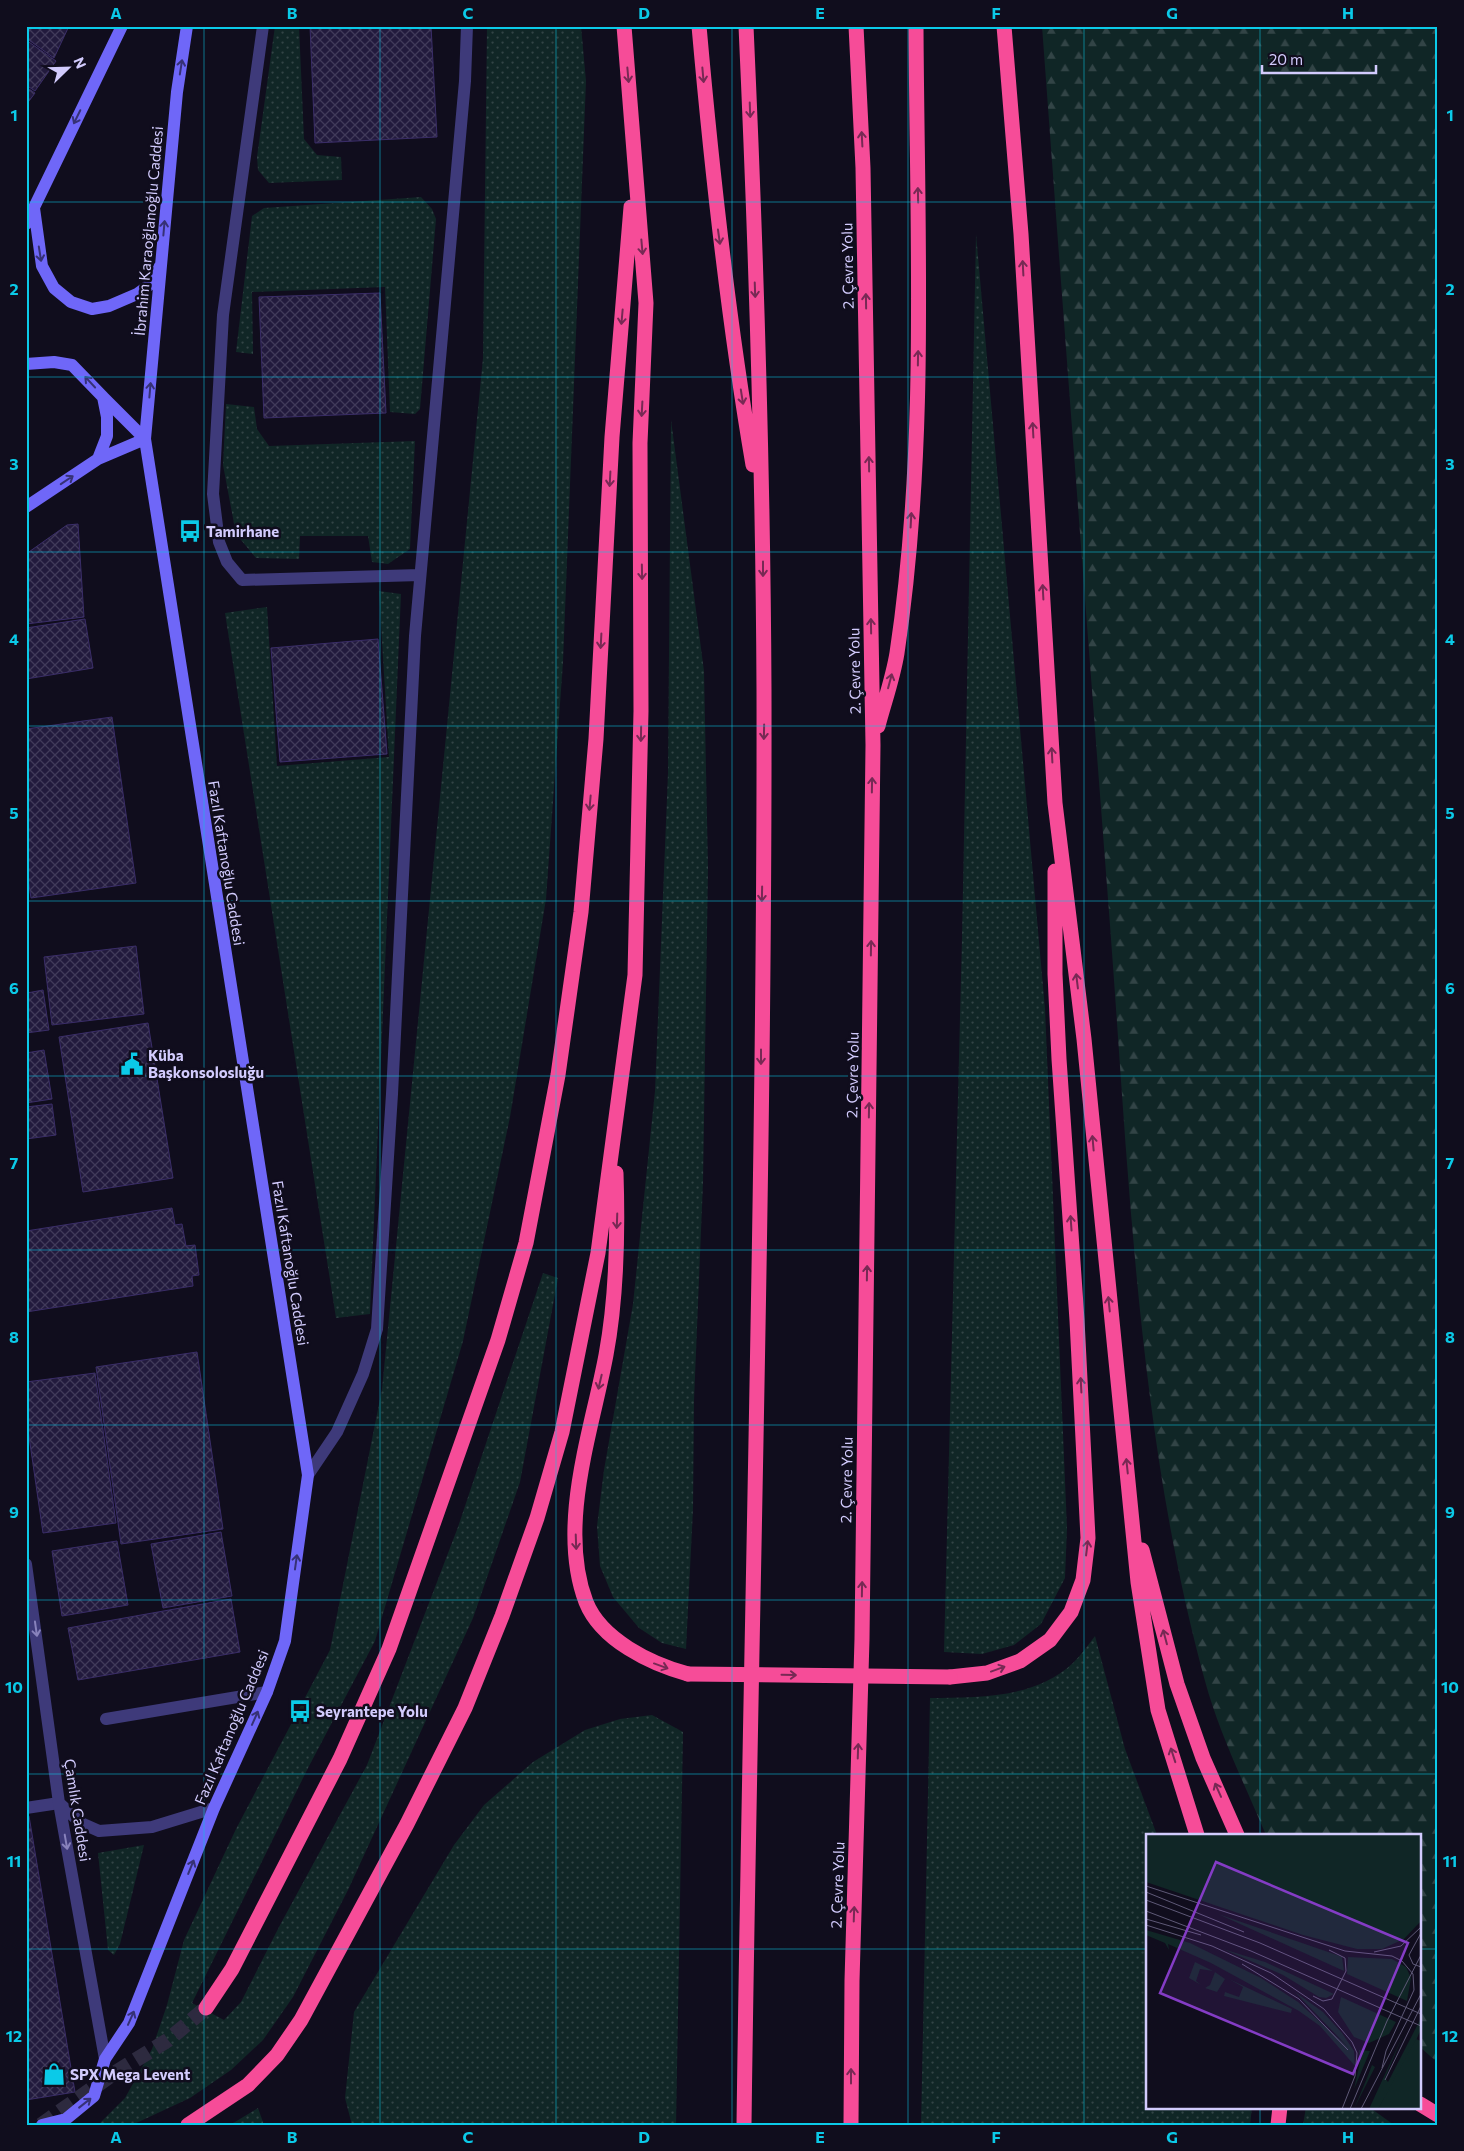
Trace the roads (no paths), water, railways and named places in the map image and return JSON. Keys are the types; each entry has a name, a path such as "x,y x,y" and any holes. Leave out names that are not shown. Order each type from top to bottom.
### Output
{"highway":[{"path":"188,2125 248,2085 277,2054 296,2027 407,1824 465,1708 502,1616 537,1518 562,1432 598,1252 635,975 642,575 640,443 646,303 624,26"},
{"path":"699,26 717,219 733,343 763,520"},
{"path":"744,2125 760,1287 764,704 763,520 746,26"},
{"name":"2. Çevre Yolu","path":"851,2125 852,1981 862,1609 873,745 863,178 856,26"},
{"path":"873,745 897,655 910,536 917,410 919,235 916,26"},
{"path":"614,1137 617,1208 614,1292 606,1354 590,1426 575,1539 578,1572 586,1603 602,1625 636,1654 660,1666 688,1674 950,1677 987,1673 1020,1662 1050,1640 1071,1612 1083,1580 1088,1538 1077,1320 1055,974 1055,803 1021,234 1004,26"},
{"path":"206,2008 232,1969 331,1777 389,1649 498,1340 526,1242 558,1075 581,912 596,739 612,437 635,163"},
{"path":"1055,803 1084,1039 1103,1246 1133,1514 1138,1582 1158,1710 1197,1834"},
{"path":"1133,1514 1177,1684 1203,1758 1237,1834"},
{"path":"1422,2105 1438,2115"},
{"path":"1278,2125 1280,2108"}],"street":[{"path":"26,224 122,26"},
{"name":"İbrahim Karaoğlanoğlu Caddesi","path":"146,439 177,92 188,26"},
{"path":"263,26 222,315 213,494 219,542 227,562 242,580 420,575"},
{"path":"308,1475 337,1432 363,1374 377,1329 392,1104 415,636 464,100 467,26"},
{"path":"34,206 42,266 54,288 71,302 92,309 110,306 137,294 148,286 161,264"},
{"path":"26,364 54,362 72,365 146,439 98,459 26,507"},
{"path":"98,459 107,436 107,418 103,397"},
{"name":"Fazıl Kaftanoğlu Caddesi","path":"42,2125 66,2119 94,2096 105,2059 129,2024 214,1808 267,1692 285,1641 308,1475 146,439"},
{"name":"Çamlık Caddesi","path":"26,1564 59,1803 105,2059"},
{"path":"106,1719 267,1692"},
{"path":"26,1808 59,1803 81,1823 99,1831 152,1827 214,1808"}],"tunnel":[{"path":"41,2125 110,2076 168,2040 206,2008"}],"place":[{"name":"Tamirhane","path":"190,531"},
{"name":"Küba Başkonsolosluğu","path":"132,1064"},
{"name":"Seyrantepe Yolu","path":"300,1711"},
{"name":"SPX Mega Levent","path":"54,2074"}]}
